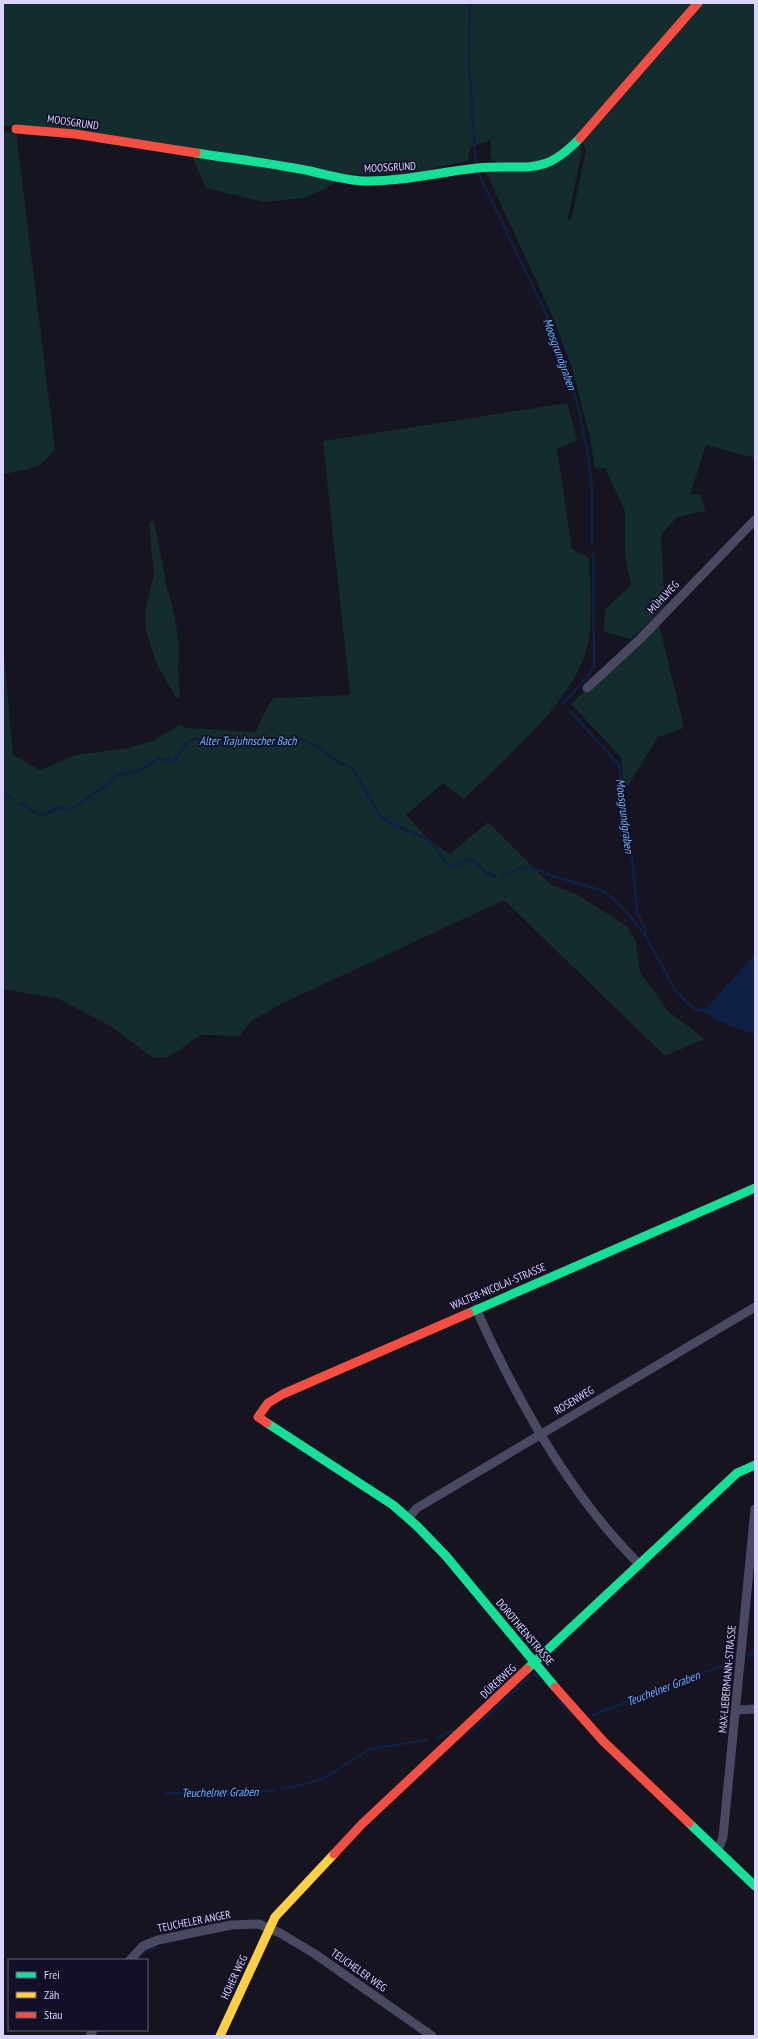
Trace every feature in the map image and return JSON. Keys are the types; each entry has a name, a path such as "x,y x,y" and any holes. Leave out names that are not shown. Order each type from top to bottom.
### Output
{"street":[{"name":"MOOSGRUND","path":"16,129 75,134 310,171 327,177 352,181 400,180 483,167 531,168 544,165 559,157 576,141 634,78 698,3"},
{"name":"MÜHLWEG","path":"587,688 640,639 755,520"},
{"name":"WALTER-NICOLAI-STRASSE","path":"258,1417 268,1403 283,1394 755,1188"},
{"name":"ROSENWEG","path":"408,1518 417,1508 755,1308"},
{"path":"476,1309 514,1387 541,1434 574,1484 619,1542 640,1565"},
{"name":"DOROTHEENSTRASSE","path":"258,1417 380,1497 408,1518 446,1556 535,1664 611,1750 755,1886"},
{"name":"DÜRERWEG","path":"270,1928 275,1917 362,1824 535,1664 737,1473 745,1468 755,1465"},
{"name":"MAX-LIEBERMANN-STRASSE","path":"718,1850 723,1837 737,1710 755,1509"},
{"path":"737,1710 755,1709"},
{"name":"TEUCHELER ANGER","path":"131,1959 143,1946 158,1940 242,1924 254,1924 270,1928"},
{"name":"HOHER WEG","path":"220,2036 270,1928"},
{"name":"TEUCHELER WEG","path":"270,1928 328,1962 432,2036"}],"green space":[{"path":"3,3 695,3 574,140 541,163 497,163 492,160 490,154 491,140 470,147 468,161 438,167 423,173 346,175 324,189 304,198 264,202 206,188 192,157 36,127 3,126"},
{"path":"700,3 755,3 755,458 706,445 690,495 700,494 706,511 677,517 661,535 665,606 631,639 604,632 605,609 631,585 625,556 625,511 605,468 595,469 590,438 572,368 552,315 485,170 523,171 576,144 582,151 567,222 572,217 586,150 581,140"},
{"path":"3,131 16,132 55,449 44,461 32,468 3,474"},
{"path":"567,403 577,440 557,449 572,549 589,558 591,601 590,633 581,664 570,685 537,727 464,799 443,783 406,815 429,840 450,854 488,822 551,885 576,894 627,926 636,942 640,972 668,1011 705,1039 665,1056 504,900 281,1004 250,1022 240,1036 200,1035 169,1057 153,1058 110,1026 57,998 3,989 3,643 13,755 40,770 76,755 128,748 153,741 181,724 186,728 255,732 269,704 274,698 350,695 323,441"},
{"path":"154,520 167,588 175,617 179,647 178,671 180,698 176,697 157,665 146,631 145,612 154,575 149,524"},
{"path":"658,620 684,728 658,737 624,792 621,757 571,704"}],"water":[{"path":"755,954 755,1035 718,1021 703,1012"}],"waterway":[{"name":"Moosgrundgraben","path":"470,3 469,65 476,164"},
{"name":"Moosgrundgraben","path":"479,175 553,328 568,370 579,410 588,456 592,490 592,546"},
{"name":"Moosgrundgraben","path":"563,703 589,675 594,665 593,554"},
{"name":"Moosgrundgraben","path":"571,712 619,765 632,857 637,912 644,926 646,932 645,935"},
{"name":"Alter Trajuhnscher Bach","path":"20,803 38,814 44,815 60,807 65,810 70,810 121,774 140,771 159,758 173,762 187,743 194,739 301,740 312,744 340,763 354,770 379,815 391,823 429,840 449,866 473,860 485,872 495,876"},
{"name":"Alter Trajuhnscher Bach","path":"3,793 13,799"},
{"name":"Alter Trajuhnscher Bach","path":"502,875 529,866 552,876 601,890 615,900 645,935 675,990 688,1004 697,1010 709,1009"},
{"name":"Teuchelner Graben","path":"748,1655 755,1653"},
{"name":"Teuchelner Graben","path":"593,1715 734,1661"},
{"name":"Teuchelner Graben","path":"470,1732 531,1676 535,1674 539,1678"},
{"name":"Teuchelner Graben","path":"558,1700 572,1715"},
{"name":"Teuchelner Graben","path":"437,1738 453,1731"},
{"name":"Teuchelner Graben","path":"309,1783 324,1778 370,1749 427,1740"},
{"name":"Teuchelner Graben","path":"281,1789 306,1784"},
{"name":"Teuchelner Graben","path":"166,1793 232,1794 274,1790"},
{"path":"138,1959 143,1952 157,1947"}],"traffic: fast":[{"path":"196,153 282,166 350,180 378,181 477,168 521,167 543,164 566,151 580,138"},
{"path":"469,1313 755,1188"},
{"path":"267,1423 393,1505 418,1527 446,1556 555,1687"},
{"path":"527,1669 737,1473 755,1465"},
{"path":"689,1823 755,1886"}],"traffic: slow":[{"path":"220,2036 275,1917 334,1854"}],"traffic: jam":[{"path":"580,138 698,3"},
{"path":"16,129 75,134 196,153"},
{"path":"267,1423 258,1417 268,1403 283,1394 469,1313"},
{"path":"334,1854 362,1824 527,1669"},
{"path":"555,1687 603,1741 689,1823"}]}
